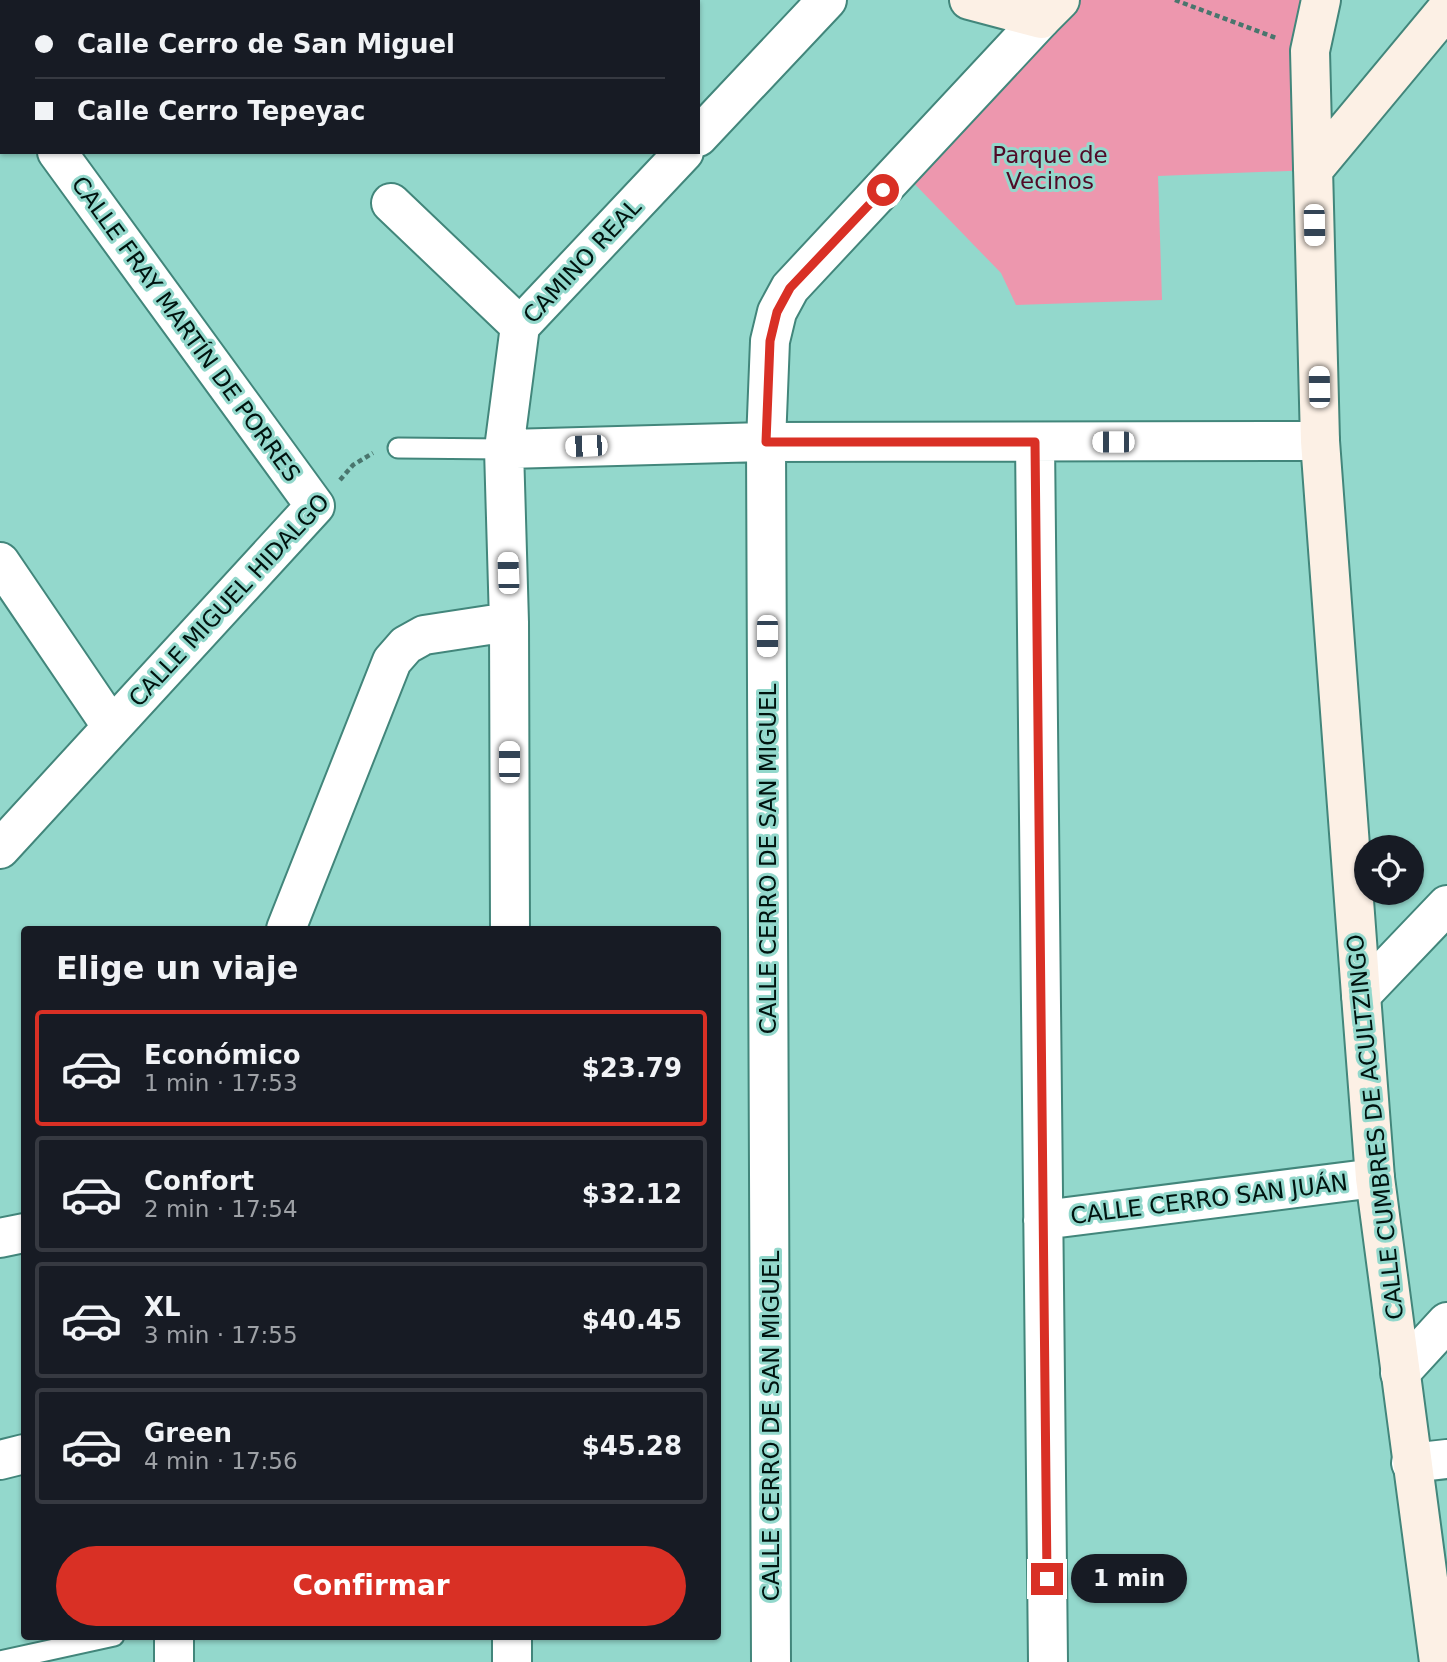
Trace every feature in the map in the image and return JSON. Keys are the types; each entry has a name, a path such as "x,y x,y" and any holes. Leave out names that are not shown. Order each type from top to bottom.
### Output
{"street":[{"path":"700,135 827,0"},
{"path":"969,0 1051,10"},
{"name":"CALLE CUMBRES DE ACULTZINGO","path":"1321,0 1310,51 1320,441 1375,1178 1400,1373 1429,1461 1438,1662"},
{"path":"1313,170 1447,9"},
{"name":"CALLE CERRO DE SAN MIGUEL","path":"772,1662 766,442 770,341 777,312 790,288 1051,10"},
{"name":"CALLE FRAY MARTÍN DE PORRES","path":"58,154 315,506"},
{"name":"CAMINO REAL","path":"510,926 509,622 504,450 520,326 682,154"},
{"path":"391,203 520,326"},
{"path":"504,450 766,442 1320,441"},
{"path":"1035,442 1048,1662"},
{"name":"CALLE MIGUEL HIDALGO","path":"0,849 315,506"},
{"path":"0,562 112,727"},
{"path":"287,926 392,661 406,645 424,635 509,622"},
{"path":"1361,995 1447,905"},
{"name":"CALLE CERRO SAN JUÁN","path":"1044,1220 1375,1178"},
{"path":"0,1238 21,1234"},
{"path":"1400,1373 1447,1322"},
{"path":"0,1460 21,1455"},
{"path":"174,1640 174,1662"},
{"path":"512,1640 512,1662"}],"lane":[{"path":"398,448 504,450"},
{"path":"0,1661 96,1640"}],"path":[{"path":"1175,0 1310,51"},
{"name":"CALLE MIGUEL HIDALGO","path":"315,506 354,465 373,453 398,448"}],"green space":[{"name":"Parque de Vecinos","path":"1061,0 1323,0 1313,170 1158,176 1162,300 1016,305 1001,273 901,170"}],"route":[{"path":"883,190 790,288 777,312 770,341 766,442 1035,442 1047,1579"}]}
